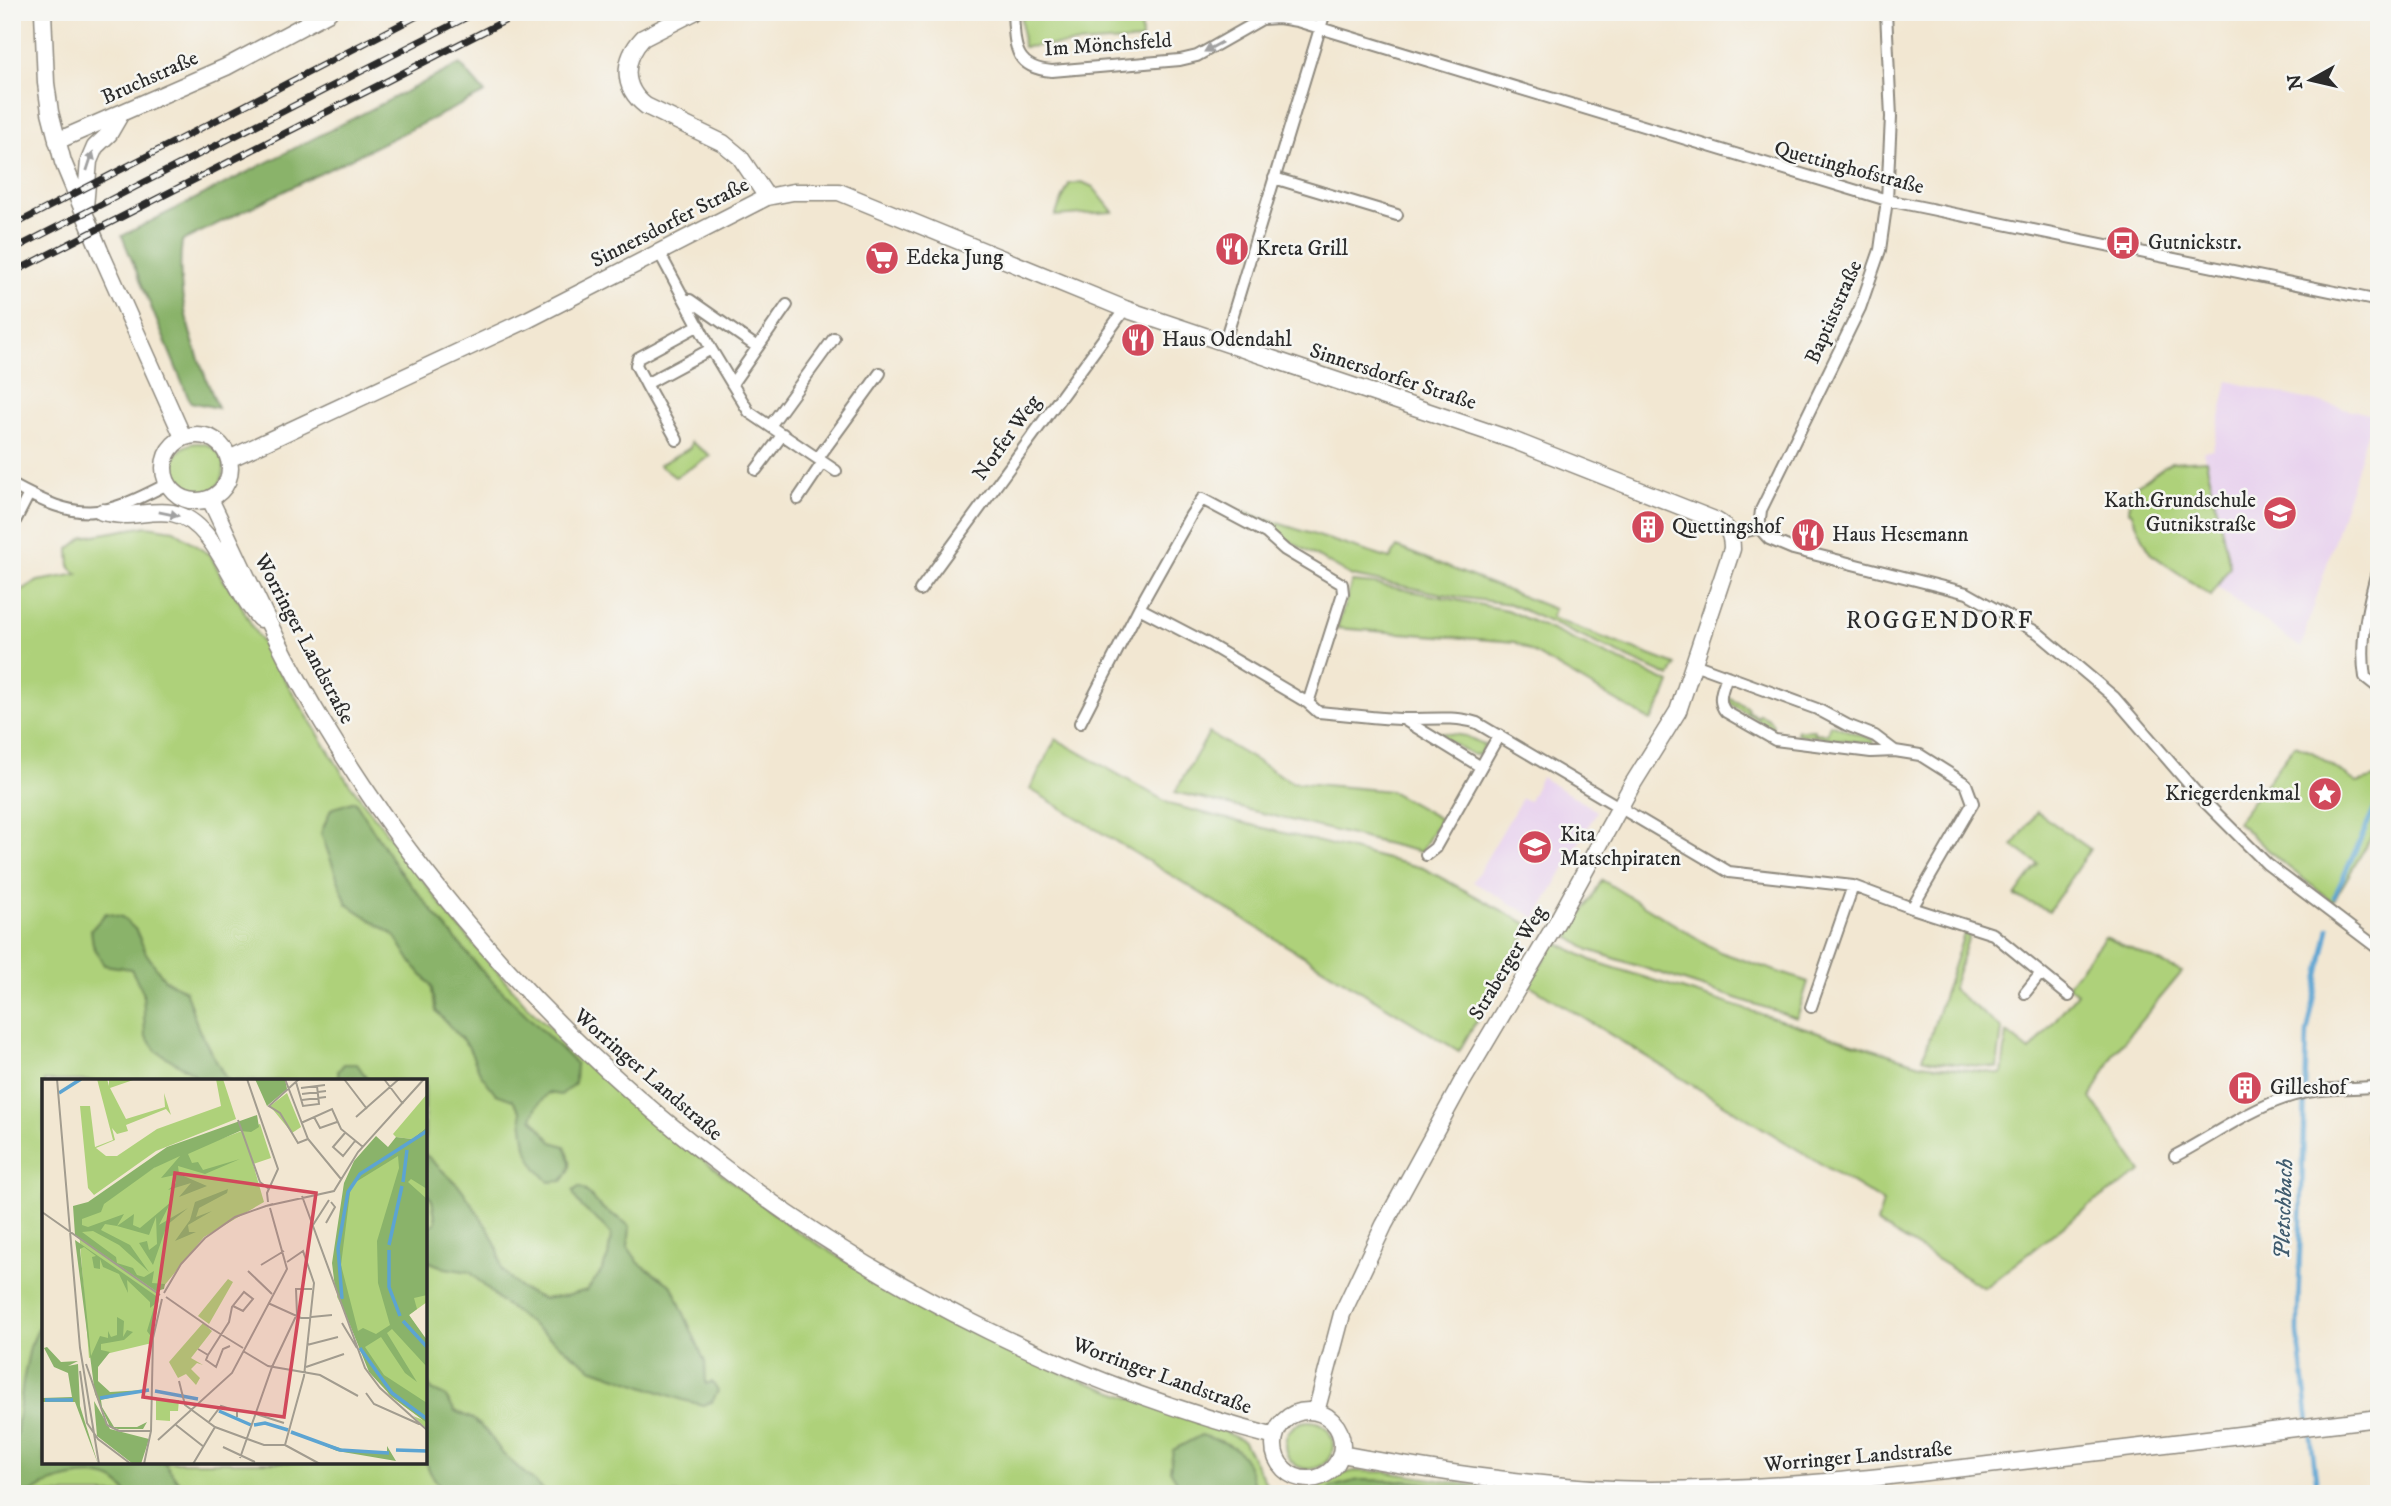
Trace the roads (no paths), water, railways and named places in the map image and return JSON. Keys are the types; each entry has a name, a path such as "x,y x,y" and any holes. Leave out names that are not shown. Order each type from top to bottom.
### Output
{"main road":[{"path":"43,12 46,83 63,162 183,437"},
{"name":"Bruchstraße","path":"57,141 226,67 329,12"},
{"path":"694,12 643,38 636,45 627,69 630,86 646,106 723,143 740,157 767,197"},
{"path":"85,216 89,161 95,146 109,134 120,115"},
{"name":"Sinnersdorfer Straße","path":"229,459 529,319 767,197 793,192 839,192 1125,309 1465,424 1593,471 1714,520 1726,527 1731,535"},
{"path":"206,435 225,448 229,459 227,482 220,492 210,499 186,499 175,493 167,484 164,462 167,452 183,437 206,435"},
{"name":"Worringer Landstraße","path":"210,499 271,631 323,724 385,819 449,904 539,1006 637,1098 793,1218 852,1256 946,1310 1076,1370 1124,1389 1275,1437"},
{"path":"102,512 123,515 155,511 175,513 191,521 207,537 249,607 271,631"},
{"name":"Straberger Weg","path":"1316,1412 1342,1314 1384,1225 1462,1082 1678,711 1729,558 1731,535"},
{"path":"1316,1412 1326,1416 1340,1432 1341,1454 1337,1463 1321,1477 1298,1486 1279,1463 1274,1450 1275,1437 1286,1419 1295,1413 1316,1412"},
{"name":"Worringer Landstraße","path":"1341,1454 1519,1482 1649,1490 1755,1488 1882,1478 2379,1418"}],"street":[{"name":"Im Mönchsfeld","path":"1013,12 1017,52 1024,62 1035,70 1052,71 1180,60 1197,56 1262,19 1279,18 1321,28"},
{"path":"1224,344 1325,12"},
{"name":"Baptiststraße","path":"1759,528 1761,510 1860,308 1881,250 1887,200 1891,117 1886,12"},
{"name":"Quettinghofstraße","path":"1321,28 1887,200 2379,301"},
{"path":"1274,178 1397,215"},
{"path":"659,252 711,349 749,411 836,471"},
{"path":"685,300 691,300 757,347"},
{"path":"732,384 787,305"},
{"name":"Norfer Weg","path":"920,590 1125,309"},
{"path":"677,440 636,365 638,358 699,326"},
{"path":"770,426 834,338"},
{"path":"646,384 711,349"},
{"path":"798,499 880,373"},
{"path":"756,470 782,434"},
{"path":"12,485 77,512 102,512 129,503 167,484"},
{"path":"12,527 29,494"},
{"path":"1080,723 1139,608 1202,499 1266,533 1285,550 1342,584 1343,593 1308,703"},
{"path":"1731,535 1759,528 1769,540 1793,549 1967,593 2038,633 2114,697 2200,797 2267,864 2379,948"},
{"path":"2379,564 2369,602 2364,653 2365,677 2379,688"},
{"path":"1139,608 1208,644 1308,703 1318,712 1402,719 1421,717 1467,720 1499,735 1729,873 1853,887 1993,934 2069,996"},
{"path":"1694,664 1817,709 1875,736 1895,751"},
{"path":"1727,676 1721,706 1726,712 1775,740 1920,755 1966,784 1973,803 1912,908"},
{"path":"1402,719 1481,767"},
{"path":"1426,855 1435,848 1499,735"},
{"path":"1811,1007 1853,887"},
{"path":"2025,993 2041,973"},
{"path":"2175,1156 2261,1109 2296,1095 2379,1084"}],"waterway":[{"name":"Pletschbach","path":"2334,897 2379,799"},
{"name":"Pletschbach","path":"2318,1494 2298,1333 2298,1313 2307,1033 2329,928"}],"railway":[{"path":"12,226 425,12"},
{"path":"12,250 477,12"},
{"path":"12,273 522,12"}],"place":[{"name":"Gutnickstr.","path":"2123,243"},
{"name":"Kreta Grill","path":"1232,249"},
{"name":"Edeka Jung","path":"882,258"},
{"name":"Haus Odendahl","path":"1138,340"},
{"name":"Kath.Grundschule Gutnikstraße","path":"2280,513"},
{"name":"Quettingshof","path":"1648,527"},
{"name":"Haus Hesemann","path":"1808,535"},
{"name":"Kriegerdenkmal","path":"2325,794"},
{"name":"Kita Matschpiraten","path":"1535,847"},
{"name":"Gilleshof","path":"2245,1088"}],"district":[{"name":"ROGGENDORF","path":"1940,621"}]}
